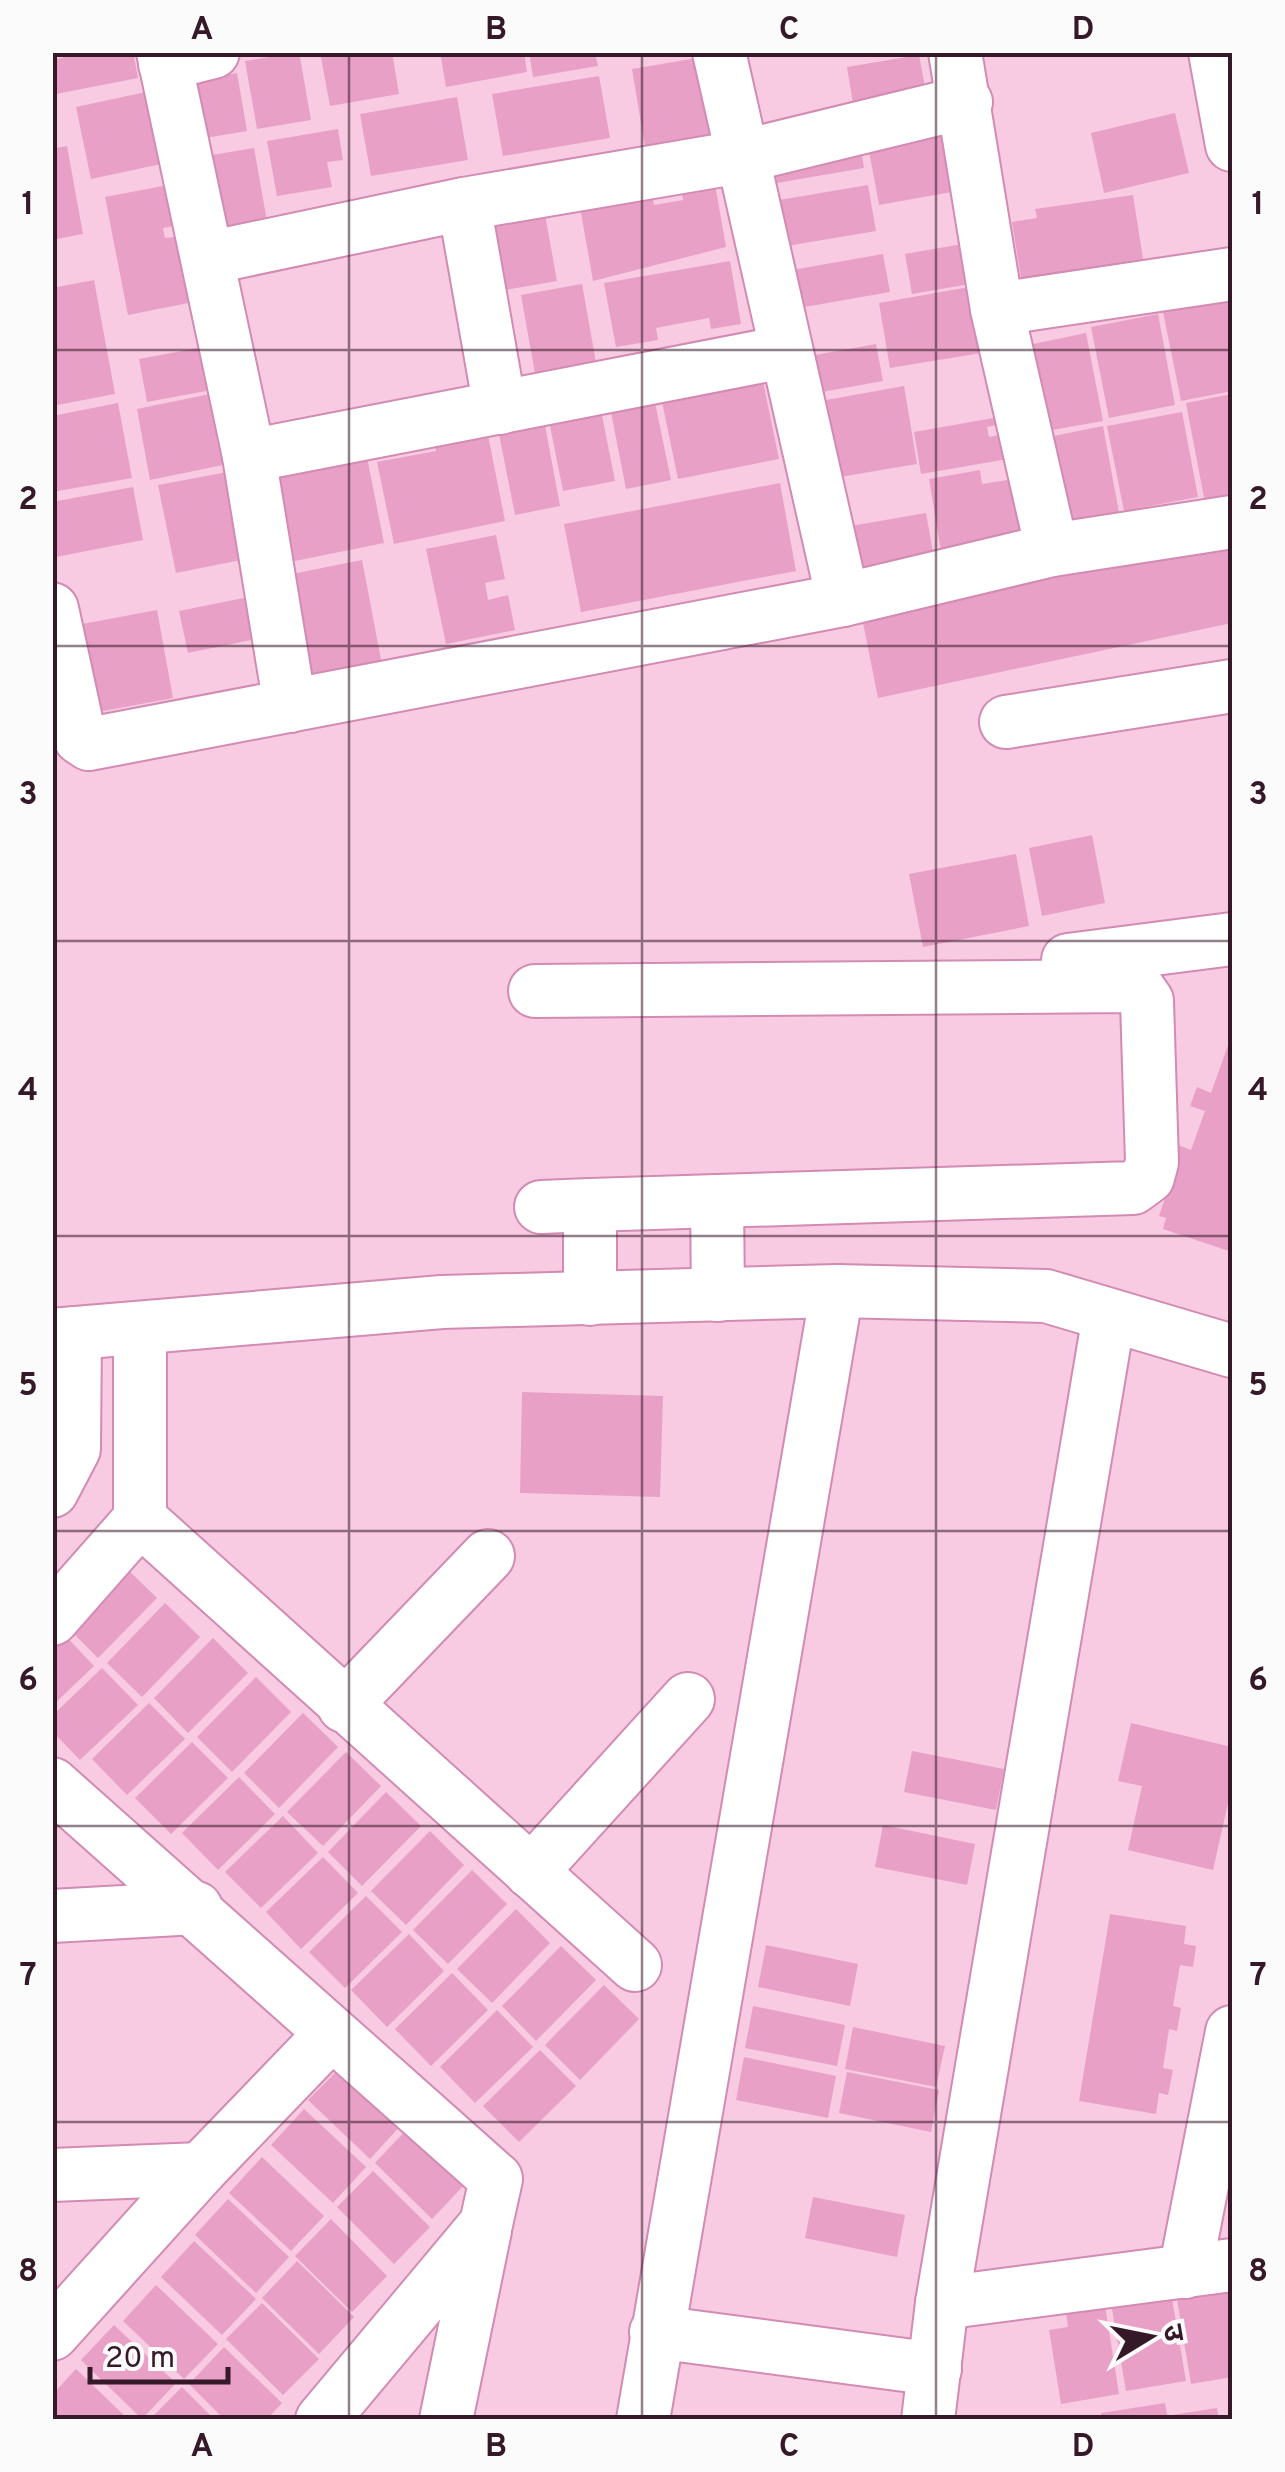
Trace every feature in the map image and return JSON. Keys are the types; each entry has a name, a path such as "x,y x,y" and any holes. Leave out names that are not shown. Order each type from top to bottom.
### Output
{"street":[{"path":"719,52 842,600"},
{"path":"1215,52 1232,145"},
{"path":"181,56 208,258 249,456 290,706"},
{"path":"208,258 464,204 740,157 960,77 997,308 1052,550"},
{"path":"464,204 500,408"},
{"path":"997,308 1232,274"},
{"path":"249,456 784,352"},
{"path":"52,609 82,743 842,600 1052,550 1232,522"},
{"path":"1006,722 1232,686"},
{"path":"1042,964 1232,939"},
{"path":"536,991 1126,986 1138,988 1146,1001 1152,1162 1148,1177 1133,1188 565,1206 590,1299"},
{"path":"717,1202 718,1295"},
{"path":"643,2420 837,1291"},
{"path":"52,1492 74,1448 64,1334 442,1302 837,1291 1046,1296 1232,1351"},
{"path":"656,2332 932,2394 942,2303 1109,1316"},
{"path":"52,1619 140,1519 140,1328"},
{"path":"140,1519 635,1964"},
{"path":"344,1706 488,1556"},
{"path":"531,1872 688,1700"},
{"path":"52,1784 196,1908 496,2180 446,2420"},
{"path":"52,1916 196,1908"},
{"path":"942,2303 1209,2268 1232,2032"},
{"path":"52,2334 201,2169 331,2034"},
{"path":"52,2175 201,2169"},
{"path":"322,2420 486,2224"}],"building":[{"path":"89,52 133,52 138,78 56,94 52,60"},
{"path":"299,52 311,120 257,129 245,61"},
{"path":"320,52 392,52 399,94 330,106"},
{"path":"440,52 524,52 527,72 446,87"},
{"path":"529,52 595,52 598,66 533,77"},
{"path":"919,55 927,98 854,110 847,67"},
{"path":"703,57 718,140 646,153 632,69"},
{"path":"237,73 247,131 193,140 183,82"},
{"path":"599,76 610,138 503,156 492,94"},
{"path":"146,92 161,164 91,179 76,107"},
{"path":"457,97 468,160 371,176 360,114"},
{"path":"1175,113 1189,173 1104,193 1091,133"},
{"path":"952,120 963,190 879,205 866,135"},
{"path":"338,129 343,160 327,162 332,187 277,196 267,141"},
{"path":"859,138 864,168 777,183 772,153"},
{"path":"67,146 83,234 52,240 52,149"},
{"path":"254,148 268,227 214,237 200,157"},
{"path":"179,183 187,224 163,228 165,238 176,237 188,303 128,315 105,197"},
{"path":"715,184 726,247 593,281 580,207 652,194 654,205 683,200 681,190"},
{"path":"868,185 876,231 775,248 767,202"},
{"path":"1133,195 1143,259 1021,278 1012,222 1037,218 1035,209"},
{"path":"543,203 557,281 483,294 469,216"},
{"path":"962,244 970,284 912,294 905,254"},
{"path":"883,254 890,292 799,308 792,270"},
{"path":"730,261 741,324 711,329 709,318 656,328 658,340 616,347 604,283"},
{"path":"94,280 115,394 52,406 52,288"},
{"path":"582,284 597,368 536,379 521,295"},
{"path":"969,287 981,353 890,368 879,303"},
{"path":"1232,299 1232,391 1181,401 1163,312"},
{"path":"1158,314 1175,405 1109,418 1091,327"},
{"path":"1086,333 1103,421 1041,432 1024,346"},
{"path":"225,343 233,386 147,402 139,359"},
{"path":"876,344 883,381 800,396 793,359"},
{"path":"761,372 779,459 678,479 660,392"},
{"path":"904,386 917,464 828,479 815,402"},
{"path":"653,393 671,480 626,489 609,402"},
{"path":"210,394 223,465 150,480 137,409"},
{"path":"1232,394 1232,498 1205,503 1186,403"},
{"path":"118,403 132,478 52,492 52,416"},
{"path":"601,410 615,481 563,491 549,421"},
{"path":"1182,412 1198,497 1124,511 1107,426"},
{"path":"1005,416 1006,423 987,427 989,437 1015,432 1020,457 921,474 914,432"},
{"path":"485,420 505,521 394,544 377,462 436,451 431,431"},
{"path":"544,420 560,506 515,515 498,429"},
{"path":"1103,426 1120,518 1057,530 1039,439"},
{"path":"364,442 384,543 280,564 260,463"},
{"path":"980,470 982,484 1020,478 1032,548 943,563 929,479"},
{"path":"233,471 256,557 176,573 158,485"},
{"path":"780,483 796,571 581,612 564,524"},
{"path":"133,487 143,540 56,557 52,502"},
{"path":"926,513 934,558 853,572 845,527"},
{"path":"496,535 505,579 485,583 488,600 508,595 515,630 446,644 426,549"},
{"path":"1232,541 1232,623 878,698 862,618"},
{"path":"362,560 383,670 314,683 292,574"},
{"path":"259,595 266,637 188,653 179,611"},
{"path":"157,610 173,698 82,715 66,627"},
{"path":"1092,835 1105,903 1042,916 1029,848"},
{"path":"1016,854 1029,926 923,947 909,874"},
{"path":"1232,1034 1232,1252 1163,1229 1166,1218 1159,1216 1177,1163 1176,1144 1191,1150 1205,1111 1190,1106 1197,1087 1211,1093"},
{"path":"522,1392 663,1396 660,1497 520,1493"},
{"path":"122,1564 157,1598 98,1658 64,1624"},
{"path":"165,1603 200,1637 142,1697 107,1663"},
{"path":"59,1629 94,1666 52,1706 52,1635"},
{"path":"213,1638 248,1673 188,1733 154,1698"},
{"path":"102,1668 138,1705 80,1760 52,1731 52,1716"},
{"path":"256,1677 291,1712 232,1772 197,1737"},
{"path":"149,1703 185,1739 127,1795 92,1759"},
{"path":"303,1713 338,1747 279,1808 244,1773"},
{"path":"1131,1723 1232,1747 1232,1785 1213,1870 1128,1850 1142,1786 1118,1781"},
{"path":"192,1742 228,1778 171,1834 135,1798"},
{"path":"912,1751 1004,1769 996,1810 904,1792"},
{"path":"346,1752 381,1786 323,1846 287,1812"},
{"path":"239,1777 275,1814 218,1870 182,1833"},
{"path":"386,1792 421,1826 362,1886 328,1852"},
{"path":"283,1816 318,1853 261,1908 225,1872"},
{"path":"883,1825 975,1844 967,1885 875,1867"},
{"path":"430,1831 464,1865 406,1925 371,1891"},
{"path":"323,1857 358,1893 301,1949 266,1912"},
{"path":"472,1870 507,1904 448,1964 413,1930"},
{"path":"366,1896 402,1932 345,1988 309,1952"},
{"path":"516,1909 550,1943 492,2003 457,1969"},
{"path":"1110,1914 1186,1926 1184,1944 1196,1946 1193,1967 1180,1965 1173,2006 1181,2008 1177,2031 1169,2029 1163,2068 1173,2070 1168,2095 1159,2093 1156,2114 1079,2101"},
{"path":"409,1934 444,1971 387,2027 351,1990"},
{"path":"766,1945 858,1964 850,2006 758,1987"},
{"path":"561,1946 596,1980 536,2041 502,2006"},
{"path":"452,1973 488,2010 431,2066 395,2029"},
{"path":"604,1985 639,2019 580,2080 545,2045"},
{"path":"753,2006 845,2025 837,2066 745,2048"},
{"path":"497,2010 533,2047 475,2103 440,2067"},
{"path":"853,2027 945,2046 936,2087 845,2069"},
{"path":"540,2050 576,2086 519,2142 483,2106"},
{"path":"744,2057 836,2076 828,2118 736,2100"},
{"path":"343,2065 404,2122 370,2159 308,2100"},
{"path":"847,2072 939,2090 931,2132 839,2113"},
{"path":"304,2109 366,2167 333,2203 271,2145"},
{"path":"410,2126 467,2182 432,2219 375,2163"},
{"path":"262,2157 324,2216 291,2251 229,2193"},
{"path":"373,2171 430,2227 394,2264 337,2207"},
{"path":"813,2197 905,2215 897,2257 805,2238"},
{"path":"228,2199 289,2257 256,2293 195,2235"},
{"path":"331,2219 387,2276 352,2312 295,2256"},
{"path":"194,2241 256,2299 222,2335 161,2277"},
{"path":"297,2261 354,2317 319,2354 262,2298"},
{"path":"156,2285 218,2344 184,2379 123,2321"},
{"path":"1170,2287 1186,2381 1126,2391 1110,2297"},
{"path":"1232,2290 1232,2377 1191,2384 1177,2299"},
{"path":"1104,2299 1119,2394 1061,2404 1049,2330 1068,2327 1065,2305"},
{"path":"262,2303 319,2359 283,2395 226,2339"},
{"path":"114,2325 176,2383 142,2419 81,2360"},
{"path":"224,2347 282,2403 266,2420 225,2420 189,2384"},
{"path":"76,2369 129,2420 58,2420 52,2414 52,2395"},
{"path":"182,2387 215,2420 149,2420"},
{"path":"1165,2403 1168,2420 1102,2420 1101,2413"},
{"path":"1217,2408 1219,2420 1173,2420 1172,2415"}]}
